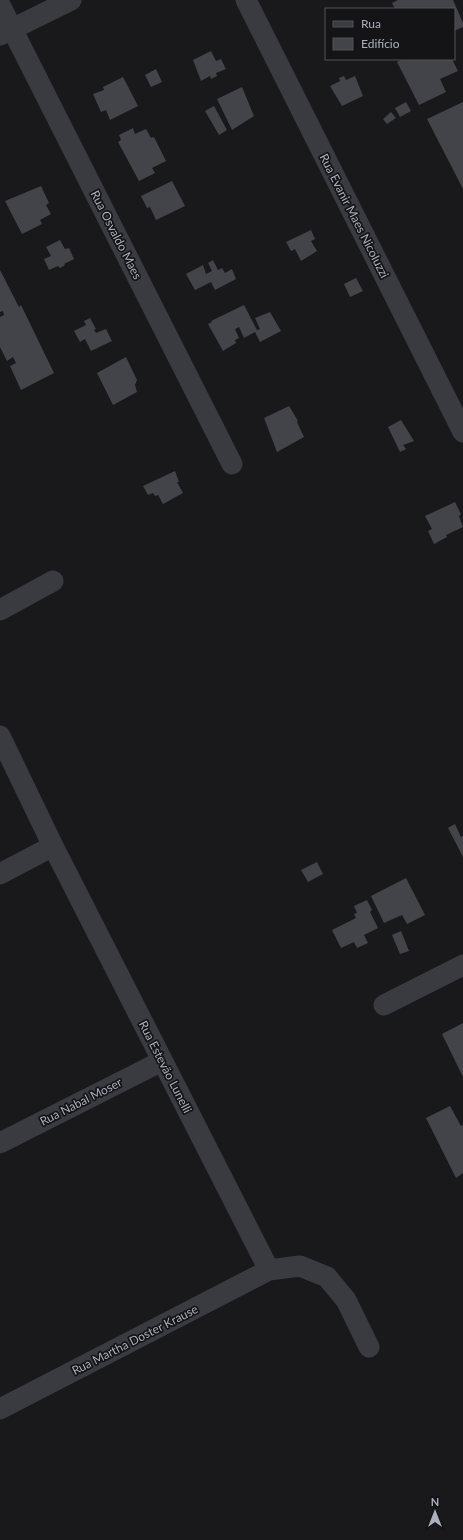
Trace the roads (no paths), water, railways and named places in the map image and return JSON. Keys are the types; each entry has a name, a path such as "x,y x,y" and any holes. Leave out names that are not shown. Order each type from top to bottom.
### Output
{"street":[{"path":"6,32 71,0"},
{"name":"Rua Evanir Maes Nicoluzzi","path":"246,0 463,432"},
{"name":"Rua Osvaldo Maes","path":"0,5 6,32 232,464"},
{"path":"0,610 53,581"},
{"name":"Rua Estevão Lunelli","path":"0,736 53,846 269,1270"},
{"path":"0,874 53,846"},
{"path":"384,1005 463,965"},
{"name":"Rua Nabal Moser","path":"0,1143 162,1061"},
{"path":"269,1270 300,1266 327,1277 346,1300 369,1347"},
{"name":"Rua Martha Doster Krause","path":"0,1409 269,1270"}]}
